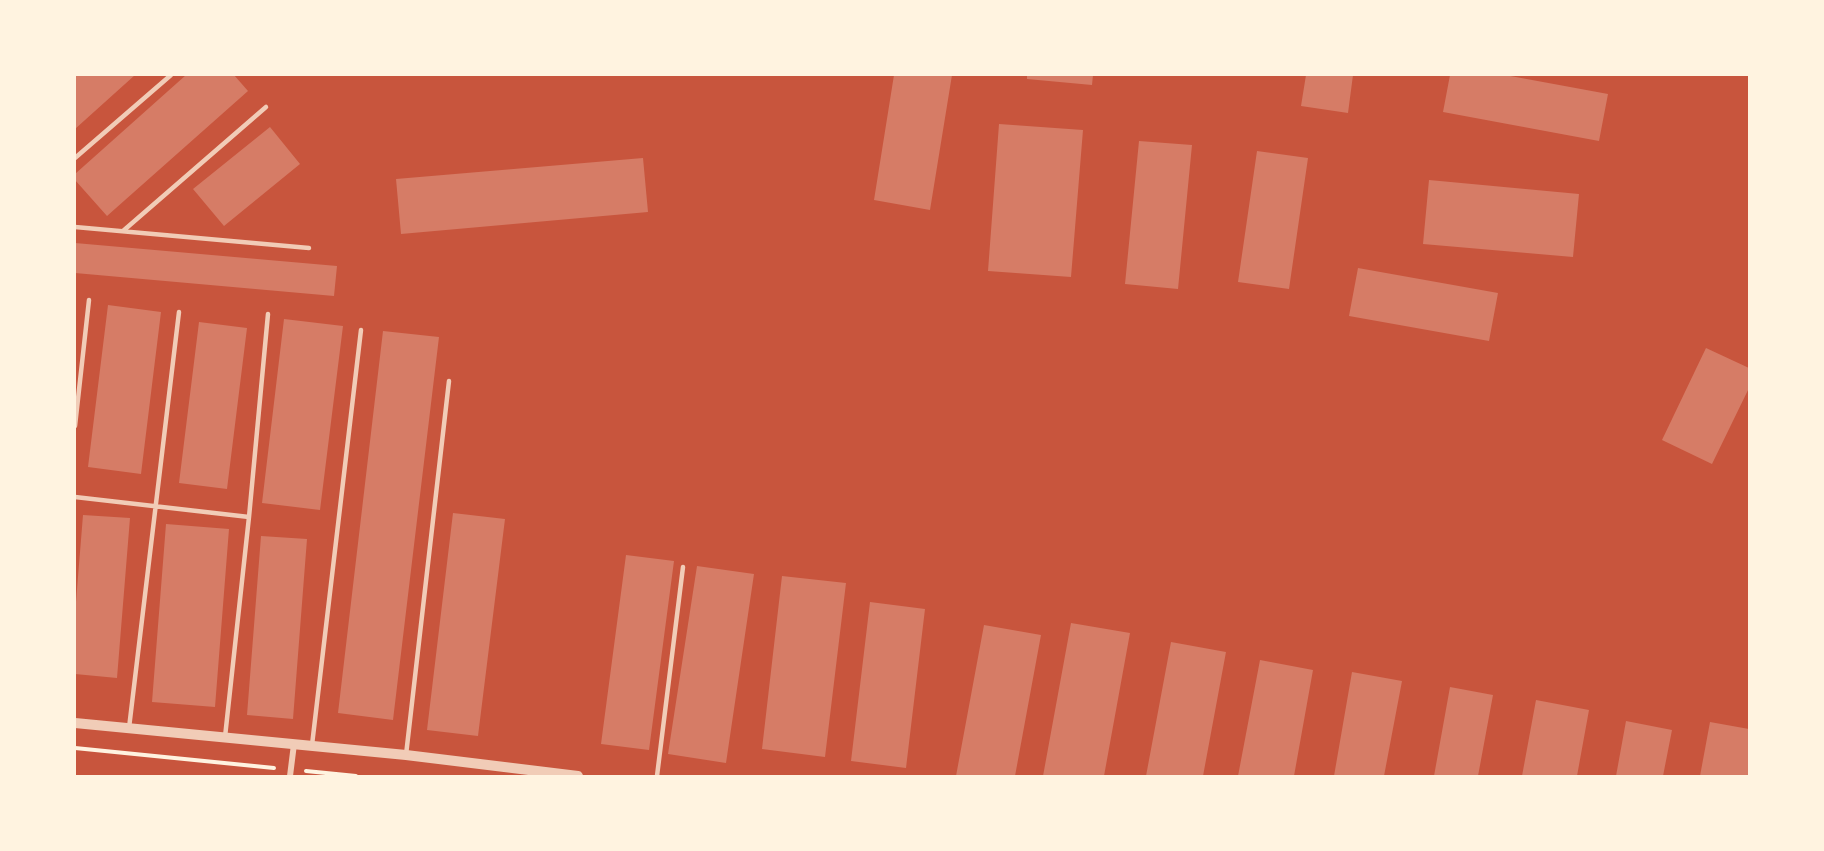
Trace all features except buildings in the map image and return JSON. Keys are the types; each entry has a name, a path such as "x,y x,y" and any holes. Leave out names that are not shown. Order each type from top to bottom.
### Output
{"street":[{"path":"75,723 294,743 578,776"},
{"path":"290,773 294,743"}],"lane":[{"path":"75,158 171,75"},
{"path":"123,231 266,107"},
{"path":"75,227 309,248"},
{"path":"75,426 89,300"},
{"path":"129,728 178,312"},
{"path":"225,737 268,314"},
{"path":"312,745 361,330"},
{"path":"405,755 449,381"},
{"path":"75,496 249,517"},
{"path":"657,776 683,567"}],"path":[{"path":"75,748 290,773 356,776"}]}
